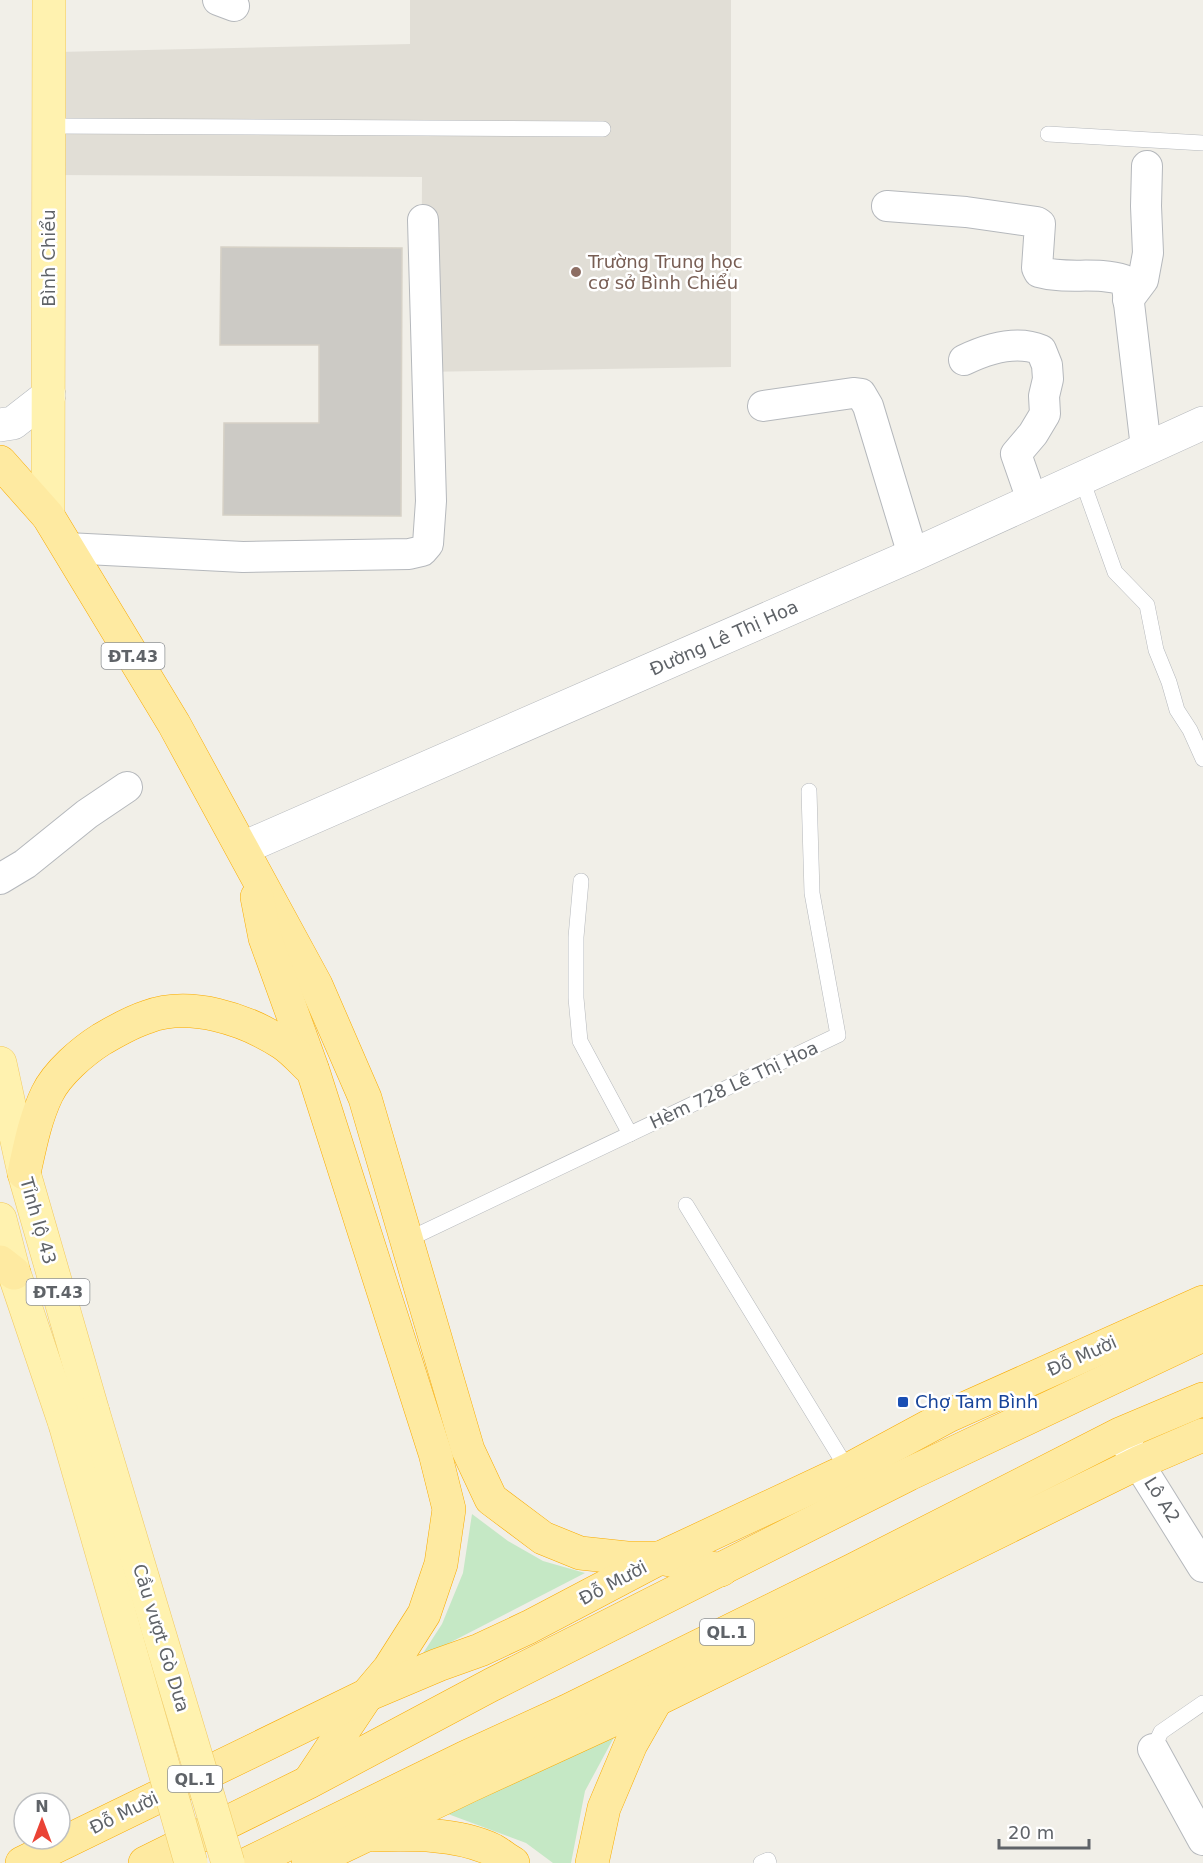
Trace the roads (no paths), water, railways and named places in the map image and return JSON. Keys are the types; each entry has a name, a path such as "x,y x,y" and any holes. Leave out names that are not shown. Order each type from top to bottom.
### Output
{"highway":[{"name":"ĐT.43","path":"0,462 48,516 174,724 246,854"},
{"path":"246,854 265,938 313,1071 435,1453 449,1509 441,1564 424,1614 389,1669 368,1695 309,1782"},
{"path":"246,854 316,985 364,1098 468,1450 491,1499 543,1538 580,1553 627,1558 660,1558 721,1570"},
{"path":"24,1173 34,1128 48,1092 86,1049 148,1016 176,1011 205,1013 245,1024 283,1044 313,1071"},
{"name":"Đỗ Mười","path":"22,1863 368,1695 490,1645 660,1558 848,1470 948,1416 1203,1302"},
{"name":"Đỗ Mười","path":"145,1863 309,1782 491,1685 909,1474 1203,1335"},
{"name":"QL.1","path":"249,1863 464,1758 578,1706 1120,1434 1203,1399"},
{"name":"QL.1","path":"308,1863 656,1700 1138,1463 1203,1435"},
{"path":"592,1863 604,1808 631,1744 656,1700"},
{"path":"366,1835 412,1834 457,1840 493,1850 513,1863"}],"main road":[{"name":"Bình Chiểu","path":"48,516 49,0"},
{"name":"Tỉnh lộ 43","path":"0,1063 79,1418"},
{"name":"Tỉnh lộ 43","path":"0,1219 7,1268 79,1418"},
{"name":"Cầu vượt Gò Dưa","path":"79,1418 190,1863"},
{"name":"Cầu vượt Gò Dưa","path":"79,1418 228,1863"}],"street":[{"path":"1128,300 1143,280 1148,253 1147,166"},
{"path":"886,206 966,212 1037,222 1040,224 1037,268 1040,272 1050,275 1116,277 1124,280 1146,448"},
{"path":"67,548 243,556 409,554 422,550 428,544 431,501 423,220"},
{"path":"964,360 986,350 1015,346 1041,350 1047,365 1048,379 1044,396 1045,414 1033,434 1016,454 1032,500"},
{"path":"763,406 853,393 861,394 868,406 913,555"},
{"path":"0,425 13,423 49,395"},
{"name":"Đường Lê Thị Hoa","path":"246,854 1203,423"},
{"path":"0,879 25,864 87,814 128,787"},
{"name":"Lô A2","path":"1120,1434 1203,1567"},
{"path":"1153,1749 1203,1840"}],"lane":[{"path":"49,126 603,129"},
{"path":"1048,134 1203,143"},
{"path":"1080,477 1115,572 1147,605 1156,650 1177,710 1190,730 1203,759"},
{"name":"Hèm 728 Lê Thị Hoa","path":"406,1240 838,1035 812,893 809,791"},
{"path":"581,881 576,937 576,998 580,1041 630,1134"},
{"path":"686,1205 848,1470"},
{"path":"1153,1749 1161,1732 1203,1703"},
{"path":"761,1863 768,1860 769,1863"}],"place":[{"name":"Trường Trung học cơ sở Bình Chiểu","path":"576,272"},
{"name":"Chợ Tam Bình","path":"903,1402"}]}
